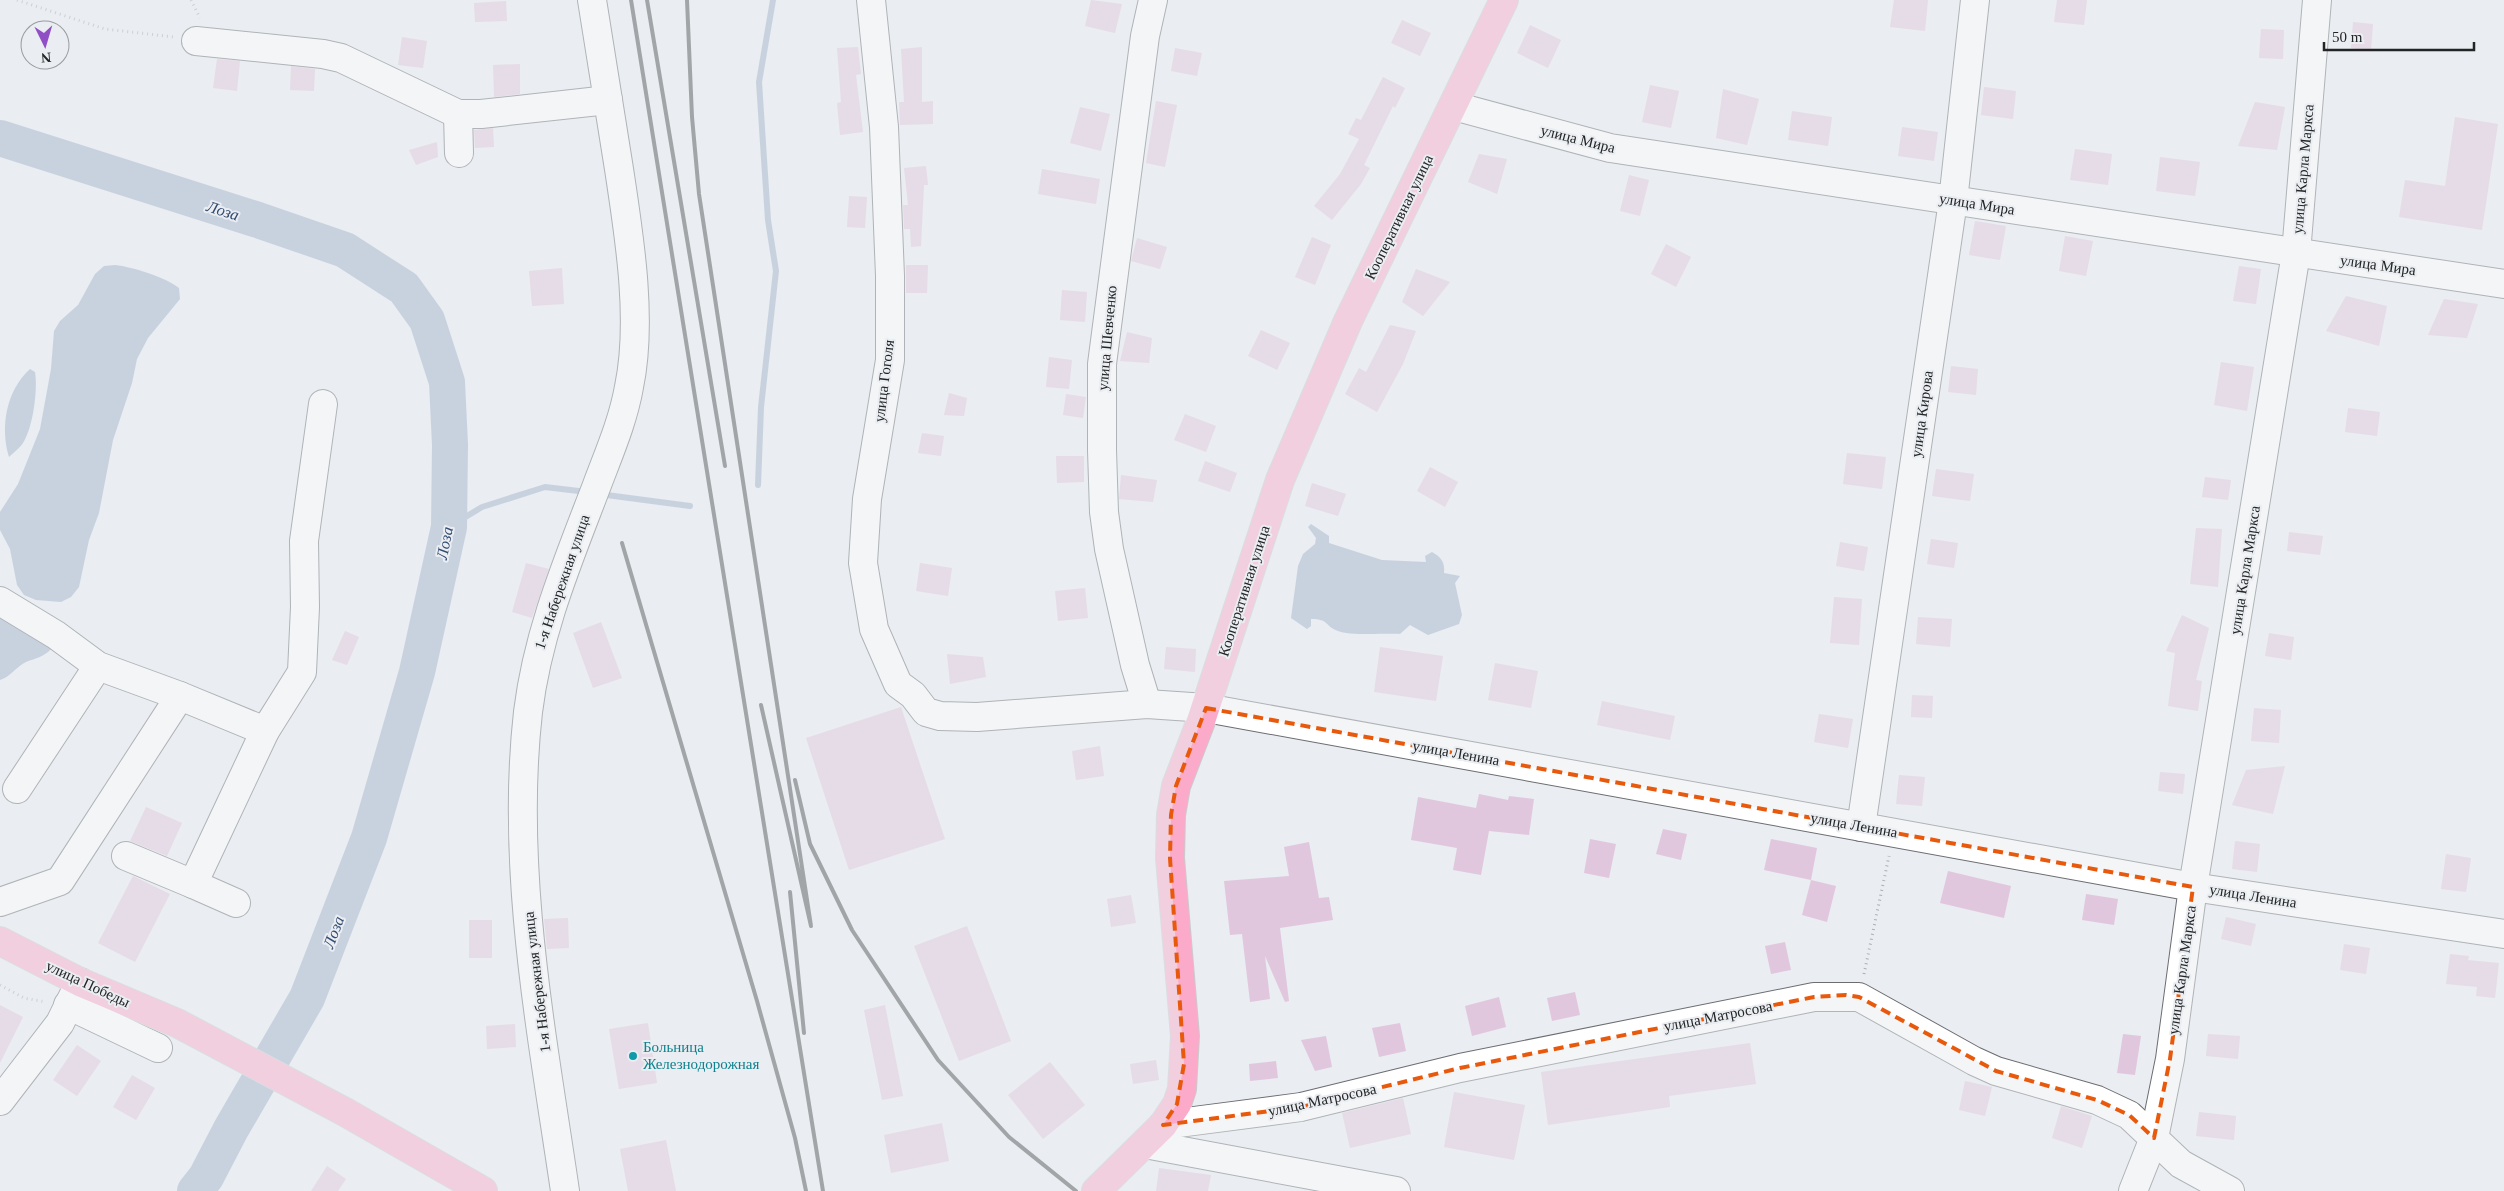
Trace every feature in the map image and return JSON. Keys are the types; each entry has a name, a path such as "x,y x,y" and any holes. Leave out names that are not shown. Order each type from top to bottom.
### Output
{"main road":[{"name":"Кооперативная улица","path":"1096,1191 1154,1134 1177,1104 1182,1088 1185,1036 1170,858 1171,815 1176,786 1206,708 1280,480 1348,321 1504,0"},
{"name":"улица Победы","path":"0,941 74,994 178,1023 345,1112 484,1191"}],"street":[{"name":"1-я Набережная улица","path":"565,1191 542,1030 526,894 522,794 528,714 536,656 551,605 617,431 630,386 634,348 630,238 592,0"},
{"name":"улица Гоголя","path":"871,0 884,127 890,276 890,360 867,499 863,563 878,637 898,684 913,695 926,712"},
{"name":"улица Шевченко","path":"1147,704 1134,666 1109,548 1104,512 1102,364 1145,36 1153,0"},
{"name":"улица Кирова","path":"1861,827 1953,200 1975,0"},
{"name":"улица Карла Маркса","path":"2133,1191 2154,1138 2170,1059 2193,886 2296,253 2317,0"},
{"path":"196,41 323,54 341,58 458,114 481,114 608,100"},
{"name":"улица Мира","path":"1454,106 1610,148 2504,284"},
{"path":"458,114 459,153"},
{"path":"193,884 265,730 302,672 305,608 304,541 322,404"},
{"path":"0,601 56,635 98,666 265,730"},
{"path":"17,789 98,666"},
{"path":"0,902 60,881 180,696"},
{"name":"улица Ленина","path":"926,712 940,716 977,717 1147,704 1206,708 2193,886 2504,934"},
{"path":"126,856 236,903"},
{"path":"0,1101 60,1023 74,994 158,1048"},
{"name":"улица Матросова","path":"1154,1134 1300,1107 1460,1068 1814,997 1860,997 1996,1072 2097,1100 2129,1116 2181,1164 2230,1191"},
{"path":"1154,1134 1396,1191"},
{"path":"2181,1164 2189,1191"}],"path":[{"path":"17,0 105,30 171,36 196,41"},
{"path":"1860,997 1894,833"},
{"path":"0,985 24,998 74,994"}],"highlighted area":[{"path":"1206,708 2193,887 2170,1059 2154,1138 2129,1115 2097,1100 1996,1071 1859,997 1846,995 1814,997 1460,1068 1301,1107 1163,1125 1177,1104 1184,1064 1170,858 1171,815 1176,786"}],"water":[{"path":"115,265 139,270 166,280 179,288 180,299 148,338 137,359 132,383 113,440 99,513 89,540 79,587 71,597 61,602 36,600 24,595 17,585 10,549 0,530 0,512 18,484 40,429 51,369 54,331 60,321 78,305 95,274 104,266"},
{"path":"30,369 35,372 36,379 30,428 23,443 9,457 5,434 7,410 15,388"},
{"path":"1311,524 1329,536 1329,543 1382,560 1426,562 1425,556 1432,552 1435,554 1443,563 1444,573 1460,576 1455,583 1462,615 1459,624 1428,635 1410,625 1400,634 1343,633 1324,621 1317,619 1311,619 1311,626 1307,629 1291,618 1298,566 1303,554 1315,544 1316,538 1308,527"},
{"path":"0,617 48,642 51,649 43,656 22,664 7,677 0,680"}],"building":[{"path":"1091,0 1122,4 1115,33 1085,26"},
{"path":"1894,0 1928,0 1925,31 1890,27"},
{"path":"2057,0 2087,0 2084,25 2054,22"},
{"path":"506,1 507,21 475,22 474,3"},
{"path":"1402,20 1431,33 1420,56 1391,43"},
{"path":"2353,22 2373,24 2371,51 2351,48"},
{"path":"1530,25 1561,40 1548,68 1517,53"},
{"path":"2261,29 2284,30 2283,59 2259,58"},
{"path":"402,37 427,41 423,68 398,65"},
{"path":"858,47 861,74 856,75 863,132 840,135 837,103 841,102 837,48"},
{"path":"922,47 922,102 933,101 933,124 900,125 899,102 904,102 901,49"},
{"path":"1175,48 1202,53 1197,76 1171,71"},
{"path":"217,59 240,61 237,91 213,88"},
{"path":"520,64 520,94 494,97 493,65"},
{"path":"291,66 315,69 314,91 290,90"},
{"path":"1383,77 1405,88 1395,108 1393,106 1364,165 1370,168 1361,184 1332,220 1314,206 1340,174 1359,139 1348,134 1356,118 1361,120"},
{"path":"1650,85 1679,91 1671,128 1642,122"},
{"path":"1984,87 2016,91 2013,119 1981,115"},
{"path":"1723,89 1759,99 1747,145 1716,138"},
{"path":"1156,101 1177,105 1165,167 1146,163"},
{"path":"2255,102 2285,107 2277,150 2238,146"},
{"path":"1080,107 1110,114 1101,151 1070,143"},
{"path":"1792,111 1832,117 1828,146 1788,140"},
{"path":"2455,117 2498,124 2482,230 2399,217 2405,180 2445,186"},
{"path":"1902,127 1938,132 1934,161 1898,156"},
{"path":"493,128 494,147 475,148 474,130"},
{"path":"437,142 438,157 416,165 409,150"},
{"path":"2075,149 2112,154 2108,185 2070,180"},
{"path":"1479,154 1507,159 1497,194 1468,182"},
{"path":"2160,157 2200,162 2195,196 2156,191"},
{"path":"926,166 928,185 924,185 921,246 911,247 910,229 904,229 903,205 908,205 904,168"},
{"path":"1042,169 1100,179 1096,204 1038,194"},
{"path":"1629,175 1649,180 1640,216 1620,211"},
{"path":"849,196 867,197 865,228 847,227"},
{"path":"1975,221 2006,226 2000,260 1969,255"},
{"path":"2065,236 2093,241 2086,276 2059,271"},
{"path":"1312,237 1331,245 1315,285 1295,277"},
{"path":"1137,238 1167,247 1160,269 1131,261"},
{"path":"1666,244 1691,257 1676,287 1651,274"},
{"path":"906,265 928,265 927,293 906,293"},
{"path":"2239,266 2261,269 2256,304 2233,301"},
{"path":"562,268 564,304 532,306 529,271"},
{"path":"1416,269 1450,282 1423,316 1402,302"},
{"path":"1062,290 1087,292 1085,322 1060,320"},
{"path":"2346,296 2387,306 2379,346 2326,331"},
{"path":"2444,299 2478,304 2467,338 2428,335"},
{"path":"1390,325 1416,331 1403,364 1377,412 1345,394 1359,368 1366,372"},
{"path":"1261,330 1290,343 1277,370 1248,356"},
{"path":"1127,332 1152,338 1149,363 1120,361"},
{"path":"1049,357 1072,360 1069,389 1046,387"},
{"path":"2221,362 2254,367 2247,411 2214,405"},
{"path":"1951,366 1978,369 1976,395 1948,392"},
{"path":"949,393 967,398 964,416 944,415"},
{"path":"1066,394 1086,397 1083,418 1063,415"},
{"path":"2348,408 2380,412 2377,436 2345,432"},
{"path":"1185,414 1216,426 1206,452 1174,440"},
{"path":"922,433 944,436 941,456 918,453"},
{"path":"1847,453 1886,457 1882,489 1843,484"},
{"path":"1056,456 1084,456 1084,482 1057,483"},
{"path":"1205,461 1237,473 1230,492 1198,481"},
{"path":"1430,467 1458,482 1445,507 1417,491"},
{"path":"1936,469 1974,474 1970,501 1932,496"},
{"path":"1121,475 1157,480 1153,502 1119,499"},
{"path":"2205,477 2231,480 2228,500 2202,497"},
{"path":"1312,483 1346,494 1338,516 1305,506"},
{"path":"2196,528 2222,529 2218,587 2190,584"},
{"path":"2289,532 2323,536 2320,555 2287,551"},
{"path":"1931,539 1958,543 1954,568 1927,564"},
{"path":"1840,542 1868,547 1864,571 1836,566"},
{"path":"526,563 549,569 532,618 512,612"},
{"path":"920,563 952,568 948,596 916,591"},
{"path":"1085,588 1088,618 1058,621 1055,591"},
{"path":"1834,597 1862,599 1859,645 1830,643"},
{"path":"2182,615 2209,628 2196,680 2202,681 2198,711 2168,706 2175,653 2166,651"},
{"path":"1918,617 1952,619 1950,647 1916,644"},
{"path":"601,622 622,678 593,688 573,633"},
{"path":"345,631 359,637 347,665 332,660"},
{"path":"2269,633 2294,637 2291,660 2265,656"},
{"path":"1166,647 1196,649 1195,672 1164,669"},
{"path":"1380,647 1443,656 1436,701 1374,692"},
{"path":"947,654 983,657 986,677 950,684"},
{"path":"1495,663 1538,671 1531,708 1488,700"},
{"path":"1912,695 1933,696 1932,718 1911,717"},
{"path":"1602,701 1675,716 1670,740 1597,725"},
{"path":"901,707 945,839 849,870 806,738"},
{"path":"2254,708 2281,710 2279,743 2251,741"},
{"path":"1819,714 1853,719 1848,748 1814,742"},
{"path":"1100,746 1104,776 1076,780 1072,751"},
{"path":"2285,766 2273,814 2232,805 2246,770"},
{"path":"2160,772 2185,774 2183,794 2158,791"},
{"path":"1899,775 1925,777 1922,806 1896,804"},
{"path":"1479,794 1508,800 1509,796 1534,799 1529,835 1489,831 1481,875 1453,870 1457,848 1411,840 1418,797 1476,808"},
{"path":"146,807 182,823 167,856 130,841"},
{"path":"1663,829 1687,834 1681,860 1656,854"},
{"path":"1590,839 1616,844 1609,878 1584,873"},
{"path":"1771,839 1817,848 1811,880 1764,870"},
{"path":"2235,841 2260,844 2257,872 2232,869"},
{"path":"1309,842 1319,898 1329,897 1333,920 1280,928 1289,1001 1285,1002 1265,956 1270,999 1250,1002 1242,934 1230,935 1224,881 1289,876 1284,847"},
{"path":"2446,854 2471,858 2466,892 2441,889"},
{"path":"1948,871 2011,886 2004,918 1940,903"},
{"path":"133,876 170,894 135,962 98,943"},
{"path":"1811,880 1836,886 1827,922 1802,915"},
{"path":"2086,894 2118,899 2114,925 2082,920"},
{"path":"1131,895 1136,923 1111,927 1107,899"},
{"path":"2226,917 2256,924 2251,946 2221,939"},
{"path":"568,918 569,948 547,949 544,919"},
{"path":"469,920 492,920 492,958 469,958"},
{"path":"967,926 1011,1041 959,1061 914,946"},
{"path":"1785,942 1791,970 1771,974 1765,946"},
{"path":"2344,944 2370,948 2366,974 2340,970"},
{"path":"2450,954 2469,956 2468,960 2499,963 2495,998 2476,996 2477,987 2446,984"},
{"path":"1575,992 1580,1015 1552,1021 1547,998"},
{"path":"1499,997 1506,1027 1472,1036 1465,1006"},
{"path":"0,1005 23,1017 0,1063"},
{"path":"885,1005 903,1096 882,1100 864,1010"},
{"name":"Больница Железнодорожная","path":"648,1023 657,1083 619,1089 609,1029"},
{"path":"1400,1023 1406,1051 1379,1057 1372,1028"},
{"path":"515,1024 516,1047 487,1049 486,1026"},
{"path":"2123,1034 2141,1036 2135,1075 2117,1073"},
{"path":"2208,1034 2240,1036 2238,1059 2206,1056"},
{"path":"1326,1036 1332,1067 1315,1071 1301,1040"},
{"path":"1750,1043 1756,1084 1669,1096 1670,1107 1548,1125 1541,1072"},
{"path":"77,1045 101,1061 77,1096 53,1080"},
{"path":"1156,1060 1159,1080 1133,1084 1130,1064"},
{"path":"1276,1061 1278,1078 1250,1081 1249,1064"},
{"path":"1050,1062 1085,1105 1043,1139 1008,1095"},
{"path":"132,1075 155,1088 136,1120 113,1107"},
{"path":"1965,1081 1992,1087 1985,1116 1959,1110"},
{"path":"1454,1092 1525,1105 1514,1160 1444,1147"},
{"path":"1403,1098 1411,1134 1350,1148 1342,1113"},
{"path":"2061,1106 2092,1116 2082,1148 2052,1138"},
{"path":"2199,1112 2236,1116 2234,1140 2196,1136"},
{"path":"942,1123 949,1161 891,1173 884,1135"},
{"path":"666,1140 676,1191 628,1191 620,1149"},
{"path":"327,1166 346,1179 338,1191 311,1191"},
{"path":"1159,1168 1211,1175 1208,1191 1156,1191"}],"waterway":[{"path":"758,485 761,407 776,271 768,220 759,82 773,0"},
{"name":"Лоза","path":"0,138 258,220 345,250 404,288 427,320 447,382 450,445 449,527 417,672 369,838 307,998 231,1129 206,1177 195,1191"},
{"path":"449,527 482,507 545,487 587,492"},
{"path":"599,494 690,506"}],"railway":[{"path":"631,0 823,1191"},
{"path":"647,0 725,466"},
{"path":"687,0 692,117 699,194 811,926 761,705"},
{"path":"622,543 757,1001 795,1138 806,1191"},
{"path":"795,780 810,844 852,930 938,1060 1009,1137 1076,1191"},
{"path":"790,892 804,1033"}],"place":[{"name":"Больница Железнодорожная","path":"633,1056"}]}
